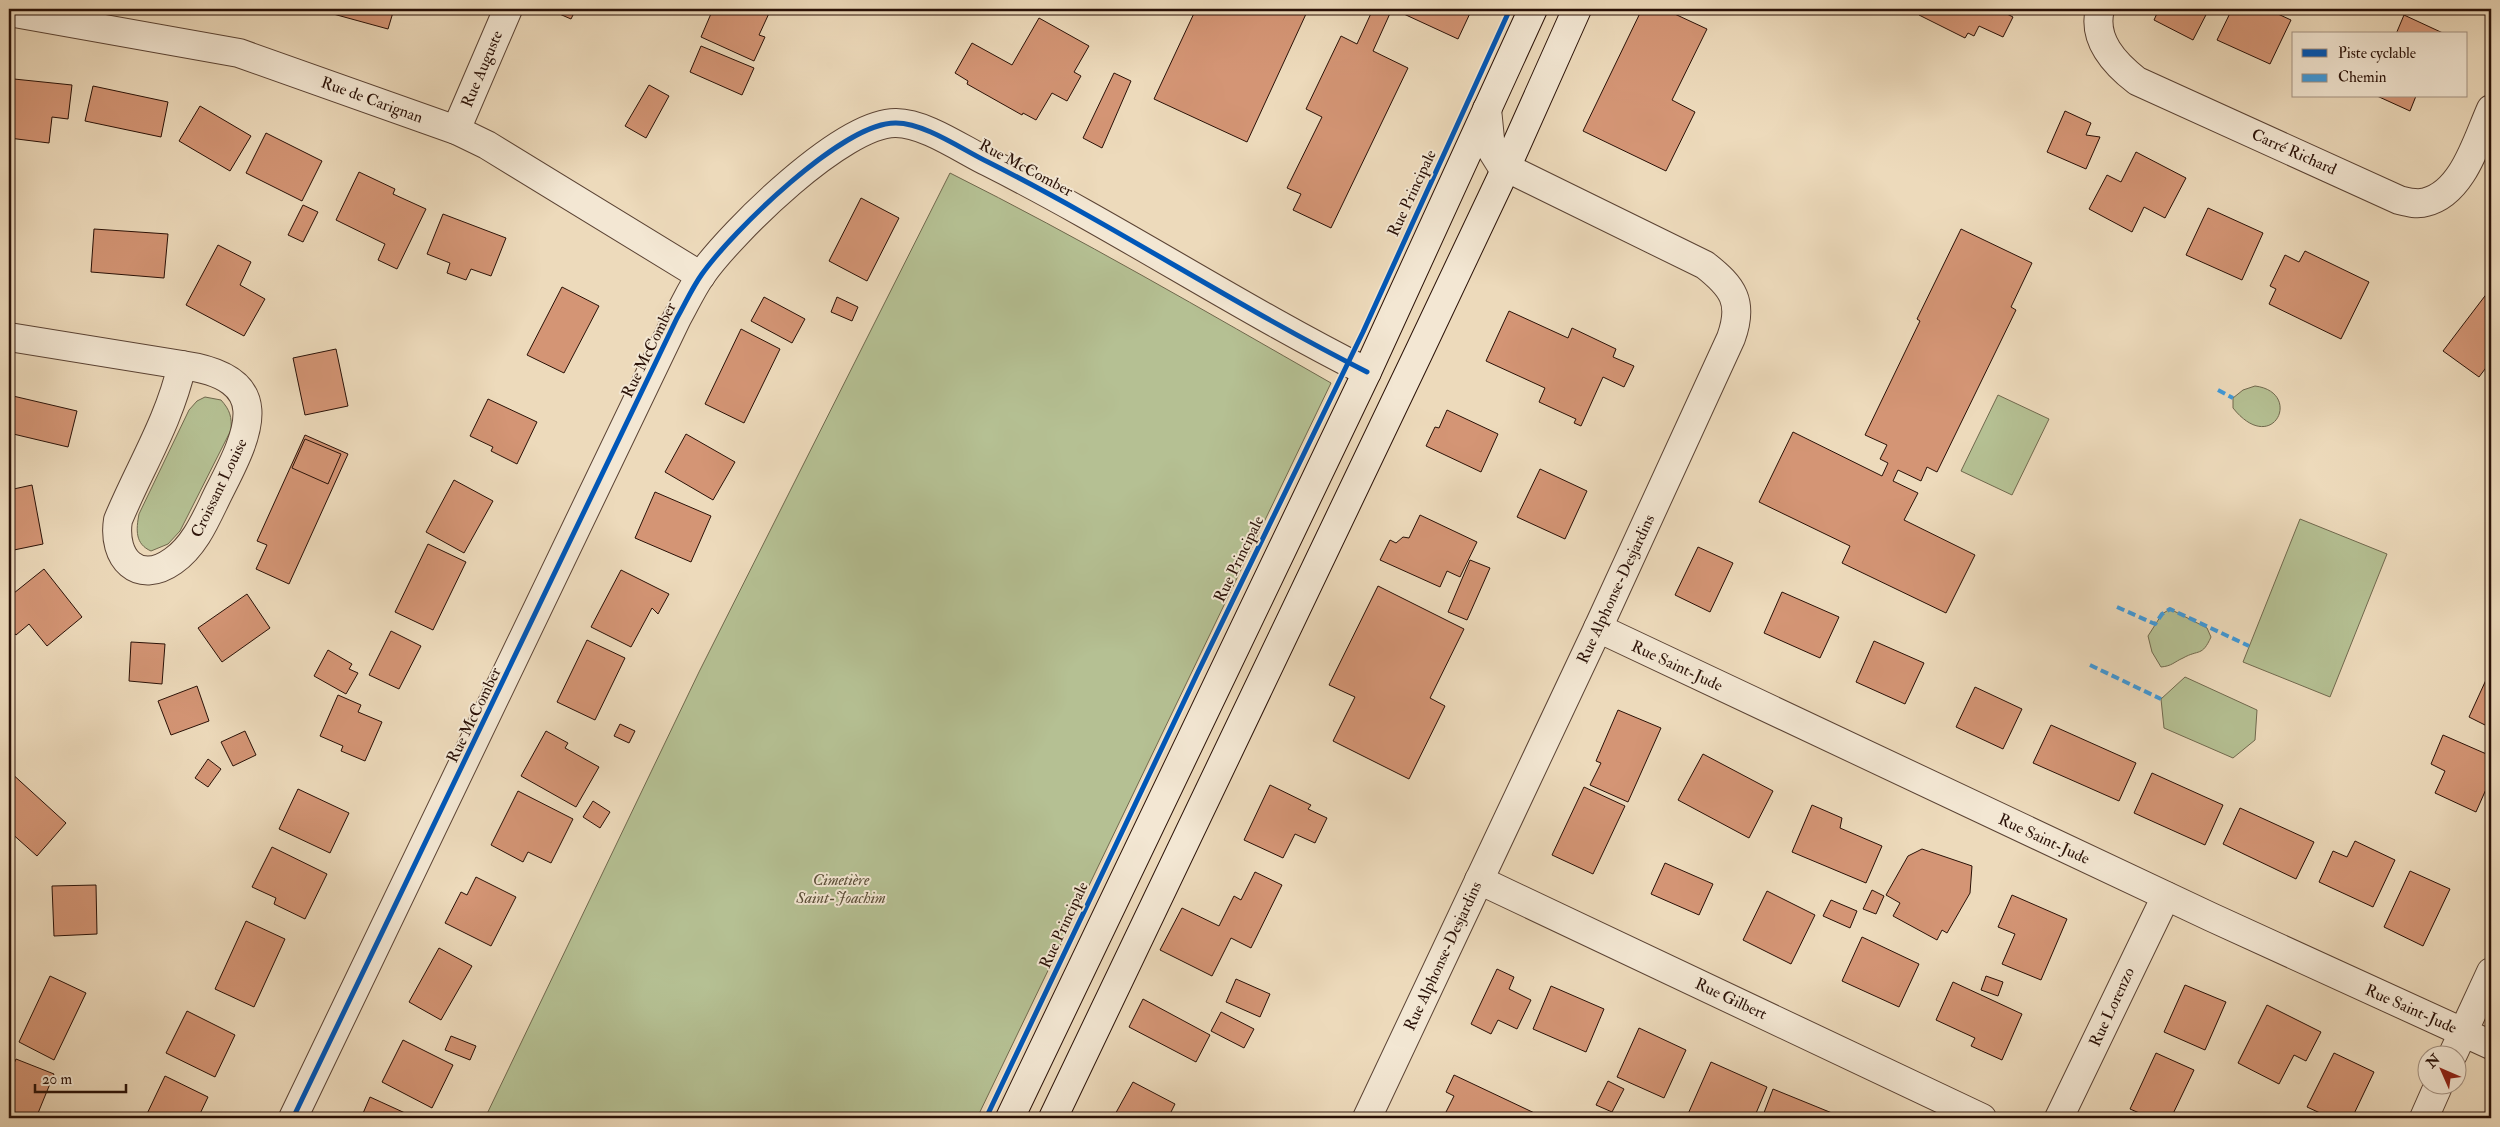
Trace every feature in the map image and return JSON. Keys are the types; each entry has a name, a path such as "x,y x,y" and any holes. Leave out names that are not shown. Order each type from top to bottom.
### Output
{"street":[{"name":"Rue Auguste","path":"456,130 508,9"},
{"name":"Rue Principale","path":"1010,1118 1367,372 1533,9"},
{"path":"1052,1118 1506,168 1577,9"},
{"name":"Carré Richard","path":"2100,9 2099,29 2103,42 2116,64 2137,81 2399,200 2425,203 2439,197 2454,184 2463,171 2491,109"},
{"name":"Rue de Carignan","path":"9,12 239,53 456,130 487,145 701,276"},
{"path":"1487,109 1492,149 1497,162 1506,168"},
{"name":"Rue McComber","path":"293,1118 677,318 701,276 734,238 824,155 864,130 881,124 908,124 920,128 1027,182 1367,372"},
{"name":"Rue Alphonse-Desjardins","path":"1367,1118 1598,628 1731,338 1738,315 1737,304 1730,289 1704,265 1506,168"},
{"name":"Croissant Louise","path":"9,337 182,365 217,373 237,386 245,397 248,410 248,424 234,462 193,542 180,556 162,568 151,571 139,569 126,562 118,549 116,534 118,520 167,418 182,365"},
{"name":"Rue Saint-Jude","path":"1598,628 2166,896 2458,1043 2491,1045"},
{"name":"Rue Gilbert","path":"1479,880 1982,1118"},
{"name":"Rue Lorenzo","path":"2059,1118 2166,896"},
{"path":"2458,1043 2491,972"},
{"path":"2424,1118 2435,1094"}],"green space":[{"name":"Cimetière Saint-Joachim","path":"950,173 1094,249 1331,383 977,1118 485,1118 699,672"},
{"path":"2255,386 2270,391 2278,399 2280,409 2277,418 2270,425 2260,426 2247,422 2233,408 2233,398 2243,390"},
{"path":"1998,395 2049,419 2012,495 1961,471"},
{"path":"205,397 221,400 230,414 231,430 180,531 168,544 151,551 142,545 139,540 137,526 139,514 189,410 197,401"},
{"path":"2300,519 2387,554 2330,697 2243,662"},
{"path":"2170,609 2207,628 2211,637 2200,652 2188,655 2170,665 2161,667 2152,652 2148,636 2162,614"},
{"path":"2185,677 2257,710 2255,740 2233,758 2164,728 2161,699"}],"building":[{"path":"327,9 394,9 388,29 326,12"},
{"path":"548,9 576,9 571,19"},
{"path":"713,9 732,11 733,9 771,9 759,35 765,37 754,61 701,37"},
{"path":"1196,9 1294,9 1306,14 1247,142 1154,99"},
{"path":"1373,9 1392,9 1373,51 1408,68 1331,228 1293,210 1301,194 1287,188 1322,117 1306,109 1341,36 1357,44"},
{"path":"1393,9 1472,9 1458,39"},
{"path":"1642,9 1664,9 1707,29 1672,100 1695,112 1666,171 1583,131"},
{"path":"1922,9 1997,9 2013,17 2003,37 1979,26 1974,36 1968,33 1965,38 1919,15"},
{"path":"2159,9 2209,9 2193,40 2154,20"},
{"path":"2232,9 2267,9 2291,20 2270,64 2217,40"},
{"path":"2404,15 2441,32 2397,32"},
{"path":"1039,18 1089,46 1074,72 1081,76 1067,101 1052,93 1036,120 1023,113 1022,115 967,84 968,81 955,73 972,43 1012,65"},
{"path":"701,46 754,68 742,95 690,72"},
{"path":"1114,73 1131,81 1102,148 1083,138"},
{"path":"14,79 72,85 68,119 52,117 49,143 9,138"},
{"path":"649,85 669,96 646,138 625,126"},
{"path":"93,86 168,102 161,137 85,121"},
{"path":"2381,98 2415,98 2410,111"},
{"path":"200,106 251,136 230,171 179,141"},
{"path":"2065,111 2091,123 2086,135 2100,137 2086,169 2047,152"},
{"path":"266,133 322,161 302,201 246,173"},
{"path":"2136,152 2186,178 2165,218 2144,207 2132,232 2089,209 2107,175 2121,182"},
{"path":"359,172 395,189 393,194 426,209 397,269 378,260 385,244 336,220"},
{"path":"861,198 899,218 867,281 829,261"},
{"path":"303,205 318,212 303,242 288,235"},
{"path":"2208,208 2263,233 2242,280 2186,255"},
{"path":"443,214 506,238 491,276 471,269 466,280 447,273 450,263 427,254"},
{"path":"94,229 168,234 164,278 91,272"},
{"path":"1961,229 2032,263 2011,307 2016,310 1937,472 1927,467 1921,481 1898,470 1893,481 1918,493 1904,520 1975,555 1946,613 1842,563 1850,546 1759,502 1793,432 1882,476 1888,463 1880,459 1887,445 1865,435 1920,321 1917,319"},
{"path":"218,245 251,262 240,285 265,299 244,336 186,305"},
{"path":"2305,251 2369,282 2341,339 2269,304 2276,289 2270,286 2285,255 2299,262"},
{"path":"562,287 599,306 564,373 527,355"},
{"path":"2491,288 2491,361 2479,377 2443,351"},
{"path":"764,297 805,319 792,343 751,321"},
{"path":"837,297 858,307 852,321 831,312"},
{"path":"1509,311 1568,338 1572,328 1616,349 1613,357 1634,366 1624,387 1603,377 1581,426 1574,423 1576,419 1539,402 1545,388 1486,361"},
{"path":"741,329 780,349 744,423 705,404"},
{"path":"336,349 348,406 305,415 293,358"},
{"path":"13,396 77,411 68,447 9,433 9,414"},
{"path":"488,399 537,422 517,464 491,451 493,447 470,436"},
{"path":"1447,410 1498,434 1481,472 1426,446 1435,427 1439,428"},
{"path":"686,434 735,462 713,500 665,472"},
{"path":"305,435 348,454 289,584 256,569 267,545 257,541"},
{"path":"305,439 341,454 328,484 292,468"},
{"path":"1540,469 1587,491 1565,539 1517,517"},
{"path":"454,480 493,501 464,553 426,532"},
{"path":"32,485 43,544 9,551 9,490"},
{"path":"655,492 711,516 691,562 635,538"},
{"path":"1420,515 1477,542 1460,577 1447,571 1440,587 1380,560 1390,540 1396,543 1403,537 1409,538"},
{"path":"428,544 466,562 433,630 395,612"},
{"path":"1698,547 1733,563 1710,612 1675,595"},
{"path":"1470,560 1490,568 1467,620 1448,612"},
{"path":"44,569 82,617 47,646 29,624 16,635 9,627 9,597"},
{"path":"621,570 669,594 658,614 652,608 631,647 591,627"},
{"path":"1378,586 1464,629 1430,698 1445,706 1409,779 1333,741 1355,697 1329,685"},
{"path":"1782,592 1839,617 1820,658 1764,633"},
{"path":"247,594 270,628 222,662 198,628"},
{"path":"391,631 421,646 399,689 369,675"},
{"path":"587,640 625,658 595,720 557,702"},
{"path":"1874,641 1924,663 1905,704 1856,682"},
{"path":"131,642 165,644 162,684 129,681"},
{"path":"328,650 352,664 349,669 358,673 346,694 314,676"},
{"path":"2491,669 2491,728 2469,717"},
{"path":"197,686 209,721 171,735 158,701"},
{"path":"1975,687 2022,709 2003,749 1956,727"},
{"path":"338,695 361,705 358,712 382,722 365,761 341,751 343,746 320,736"},
{"path":"1618,710 1661,728 1628,802 1590,785 1601,763 1596,761"},
{"path":"620,724 635,731 629,743 614,736"},
{"path":"2051,725 2136,763 2119,801 2033,763"},
{"path":"245,731 256,755 233,766 221,742"},
{"path":"546,731 568,743 565,748 599,767 576,807 521,776"},
{"path":"2443,735 2491,756 2491,778 2476,812 2435,793 2445,771 2431,764"},
{"path":"1703,754 1773,791 1749,838 1678,800"},
{"path":"208,759 221,769 208,787 195,778"},
{"path":"9,771 66,823 37,856 9,831"},
{"path":"2152,773 2223,805 2205,845 2134,813"},
{"path":"1270,785 1311,805 1308,809 1327,818 1315,843 1295,834 1283,858 1244,840"},
{"path":"1584,787 1625,806 1593,874 1552,855"},
{"path":"298,789 349,813 330,853 279,829"},
{"path":"518,791 573,819 551,863 528,852 523,862 491,845"},
{"path":"593,801 610,812 600,828 583,817"},
{"path":"1812,805 1842,818 1840,828 1882,846 1866,883 1792,852"},
{"path":"2240,808 2314,842 2296,879 2223,844"},
{"path":"2355,841 2395,860 2373,907 2319,882 2333,851 2347,857"},
{"path":"272,847 327,874 305,919 274,904 276,898 252,887"},
{"path":"1922,849 1972,866 1970,893 1947,933 1942,930 1937,940 1893,916 1900,903 1886,895 1908,856"},
{"path":"1665,863 1713,884 1699,915 1651,894"},
{"path":"2410,871 2450,889 2423,946 2384,927"},
{"path":"1255,872 1282,885 1251,948 1231,938 1212,976 1160,950 1182,908 1219,926 1234,896 1241,900"},
{"path":"476,877 516,897 491,946 445,923 461,892 467,895"},
{"path":"96,885 97,934 54,936 52,886"},
{"path":"1872,890 1884,896 1876,914 1863,909"},
{"path":"1767,891 1815,915 1791,964 1743,940"},
{"path":"2012,895 2067,919 2041,980 2002,964 2015,934 1998,927"},
{"path":"1831,900 1857,911 1850,928 1823,916"},
{"path":"246,921 285,939 254,1007 215,989"},
{"path":"1862,937 1919,964 1899,1007 1842,981"},
{"path":"439,948 472,966 441,1020 409,1002"},
{"path":"1497,969 1514,977 1509,989 1531,1000 1517,1029 1498,1020 1491,1034 1471,1024"},
{"path":"50,976 86,993 54,1060 19,1042"},
{"path":"1986,976 2003,982 1998,996 1981,990"},
{"path":"1236,979 1270,994 1260,1017 1226,1002"},
{"path":"1953,982 2022,1014 2002,1060 1971,1046 1975,1038 1936,1020"},
{"path":"2185,985 2226,1002 2205,1050 2164,1032"},
{"path":"1551,986 1604,1009 1586,1052 1533,1029"},
{"path":"1143,999 1210,1035 1196,1062 1129,1027"},
{"path":"2267,1005 2321,1032 2306,1061 2294,1055 2279,1084 2238,1063"},
{"path":"187,1011 235,1035 215,1077 166,1053"},
{"path":"1221,1012 1254,1029 1244,1048 1211,1031"},
{"path":"1639,1028 1686,1050 1664,1098 1617,1077"},
{"path":"451,1036 476,1046 470,1060 445,1050"},
{"path":"403,1040 453,1065 432,1108 382,1082"},
{"path":"2156,1053 2194,1070 2171,1118 2151,1118 2130,1109"},
{"path":"2334,1053 2374,1072 2352,1118 2331,1118 2307,1107"},
{"path":"16,1059 54,1074 36,1118 9,1118 9,1075"},
{"path":"1711,1062 1767,1087 1754,1118 1743,1113 1740,1118 1697,1118 1688,1114"},
{"path":"1454,1075 1545,1118 1443,1118 1454,1096 1446,1092"},
{"path":"165,1076 208,1097 198,1118 145,1118"},
{"path":"1608,1081 1624,1089 1612,1112 1596,1105"},
{"path":"1133,1082 1175,1104 1168,1118 1113,1118"},
{"path":"1773,1089 1832,1113 1830,1118 1762,1118"},
{"path":"370,1097 416,1118 361,1118"}],"marked path":[{"path":"2218,390 2233,398"},
{"path":"2117,607 2155,624 2162,614 2170,609 2249,646"},
{"path":"2090,665 2161,699"}],"cycle path":[{"path":"986,1118 1198,672 1363,332 1510,9"},
{"path":"293,1118 692,290 717,255 738,233 790,182 819,159 848,140 874,127 896,123 919,127 944,138 1084,213 1272,321 1367,372"}]}
